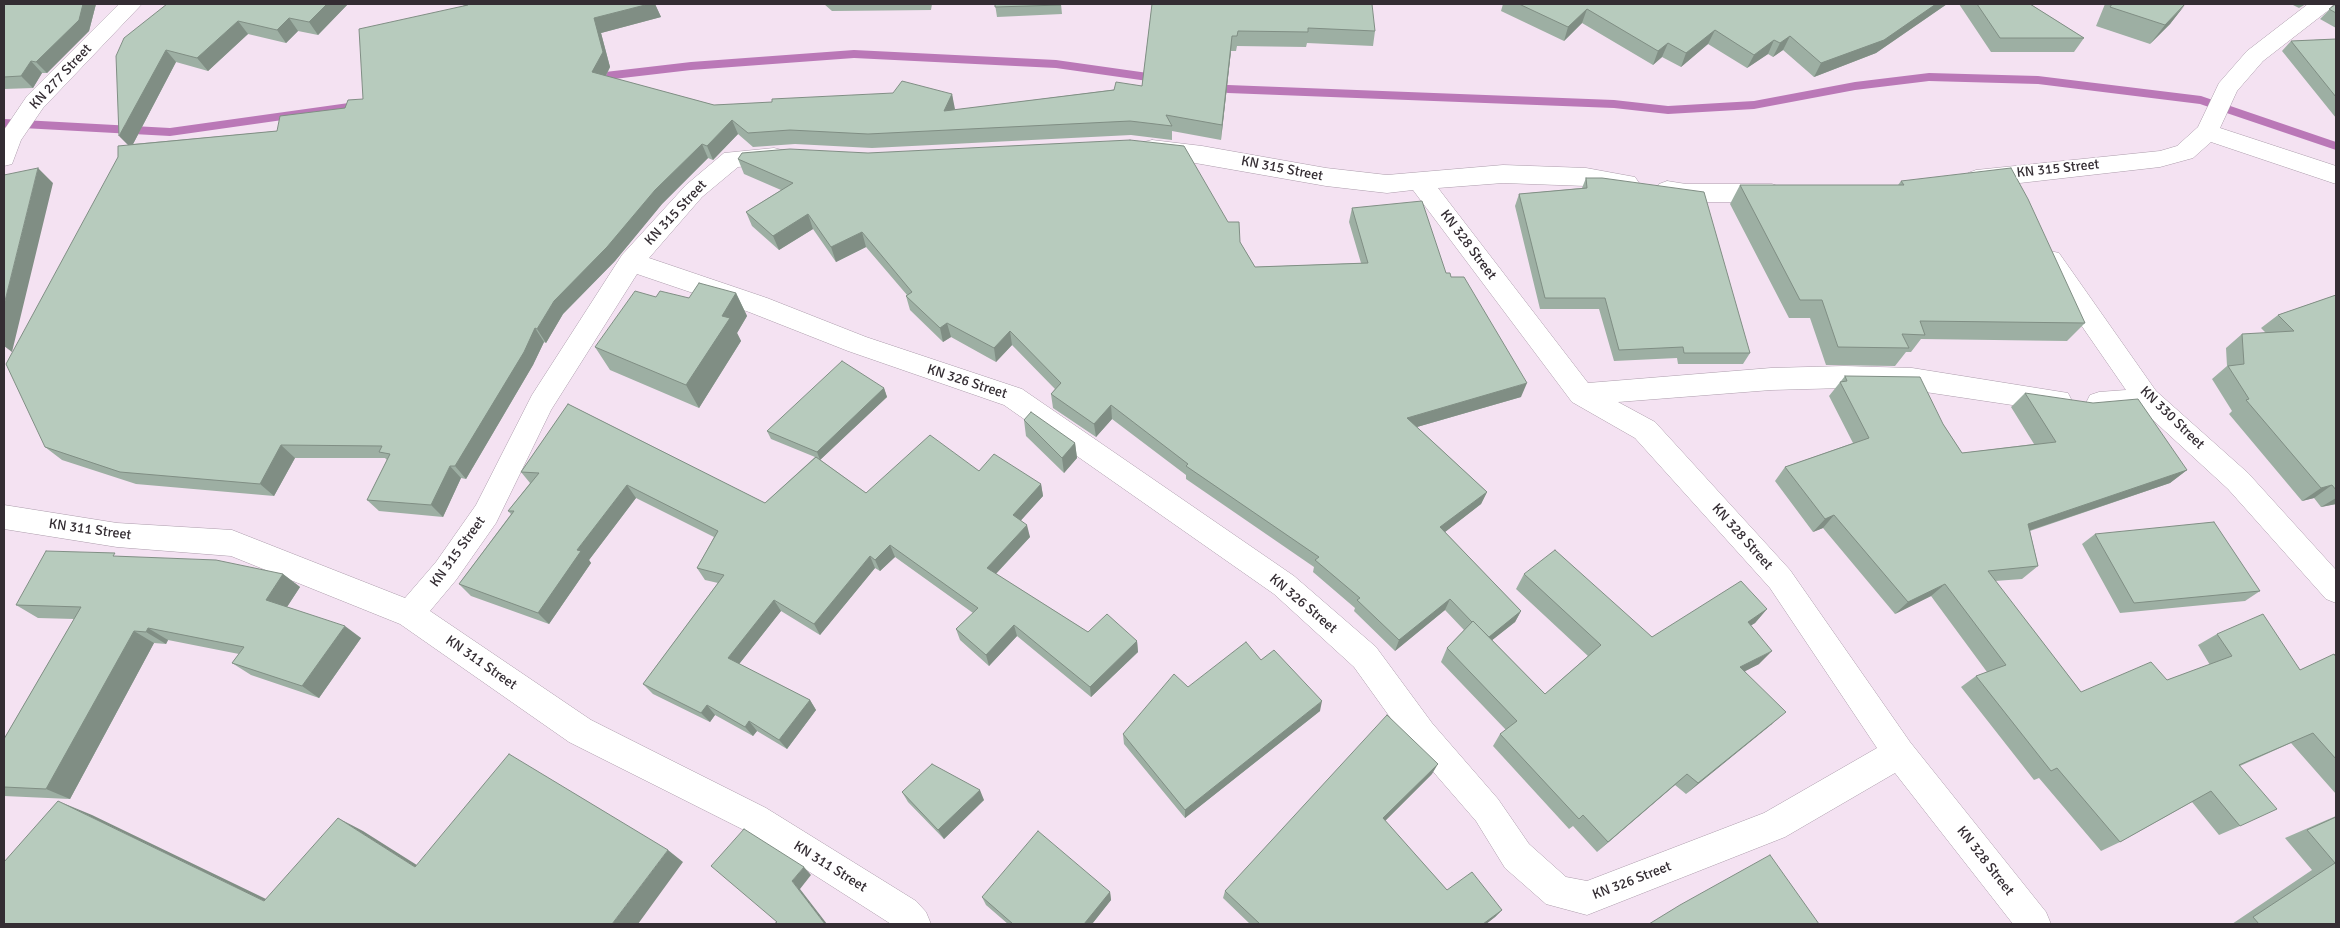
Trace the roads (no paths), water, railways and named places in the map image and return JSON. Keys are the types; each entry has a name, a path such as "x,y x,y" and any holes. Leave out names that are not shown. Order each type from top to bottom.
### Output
{"street":[{"name":"KN 277 Street","path":"4,158 10,139 35,102 132,4"},
{"name":"KN 315 Street","path":"1952,183 2004,175 2160,158 2185,152 2207,132 2227,88 2255,56 2322,4"},
{"path":"2207,132 2336,175"},
{"name":"KN 315 Street","path":"1131,145 1202,154 1326,178 1387,184 1503,174 1586,177 1686,192 1796,193"},
{"name":"KN 315 Street","path":"410,614 446,571 486,514 542,403 568,358 631,262 694,191 732,159 795,154"},
{"path":"2004,175 2018,201"},
{"name":"KN 328 Street","path":"1420,182 1581,394 1645,430 1780,579 1899,753 2034,924"},
{"name":"KN 330 Street","path":"2037,236 2056,272 2148,398 2238,481 2336,590"},
{"name":"KN 326 Street","path":"631,262 758,305 902,360 1014,397 1284,585 1365,657 1421,734 1487,810 1517,856 1558,892 1587,898 1774,826 1899,753"},
{"path":"1581,394 1771,378 1844,377 1912,378 2078,404 2148,398"},
{"name":"KN 311 Street","path":"4,517 117,535 232,543 410,614 580,731 755,819 904,913 914,924"}],"waterway":[{"path":"588,78 691,66 854,54 1056,64 1162,79"},
{"path":"1210,86 1228,89 1614,104 1668,110 1754,105 1855,86 1929,77 2038,80 2201,100 2336,146"},
{"path":"4,123 170,132 363,105"}]}
